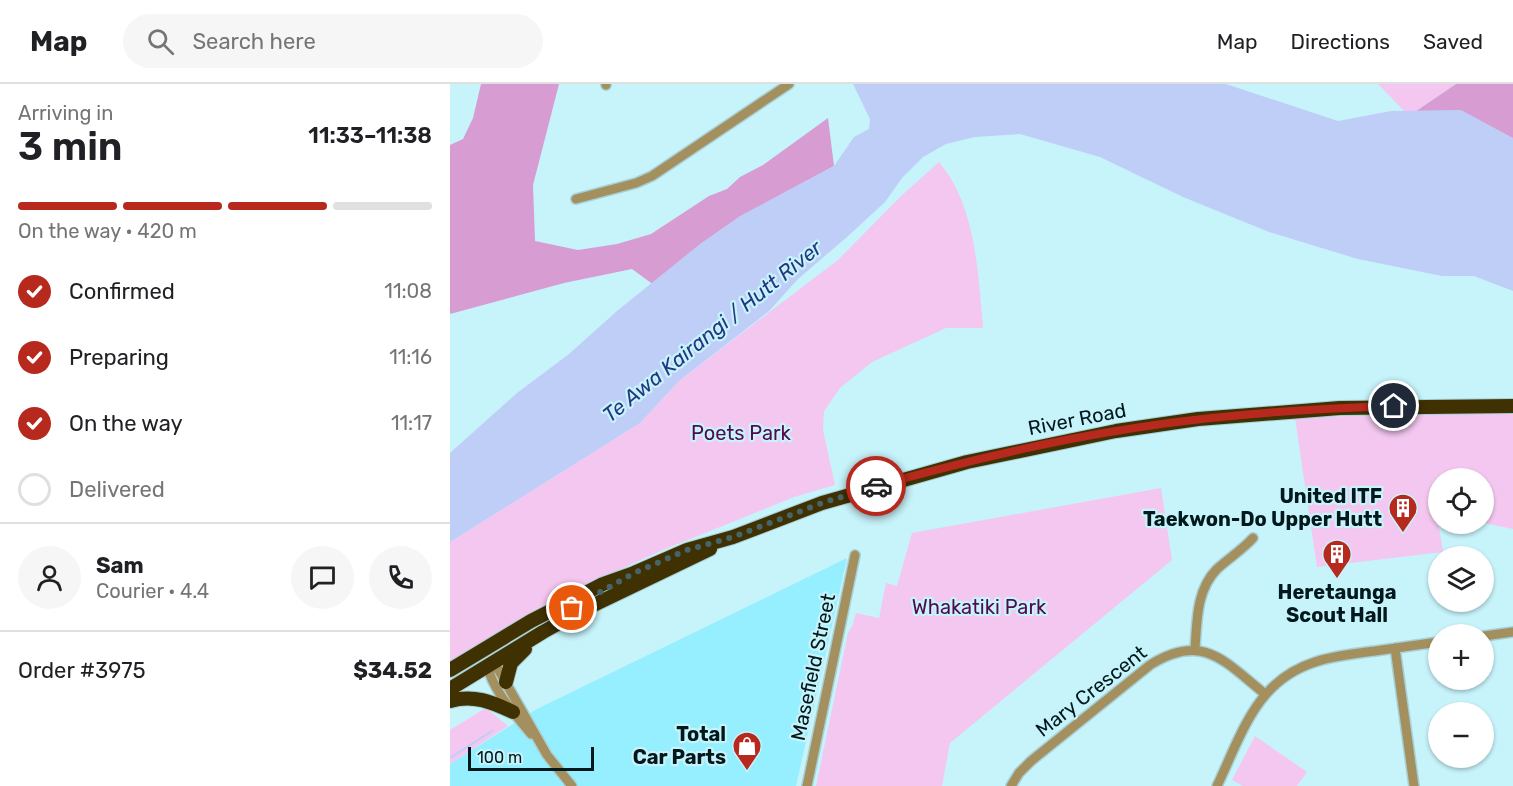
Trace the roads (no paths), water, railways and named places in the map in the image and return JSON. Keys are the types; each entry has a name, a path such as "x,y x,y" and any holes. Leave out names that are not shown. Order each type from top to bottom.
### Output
{"highway":[{"name":"River Road","path":"450,670 531,621 603,584 687,550 733,537 871,487 1013,451 1116,431 1198,419 1394,406 1513,406"},
{"name":"River Road","path":"450,689 561,622 733,537"},
{"path":"450,680 468,668 479,664 487,665 489,657 497,650 634,573"},
{"path":"506,682 511,663 516,656 594,610 606,600"},
{"path":"450,701 477,698 513,712"}],"street":[{"path":"576,199 636,183 652,176 789,84"},
{"path":"1253,538 1217,569 1209,580 1198,608 1195,649 1208,652 1222,660 1265,694"},
{"name":"Masefield Street","path":"807,786 855,555"},
{"path":"1494,635 1513,632"},
{"path":"1217,786 1265,694 1286,675 1315,660 1428,643"},
{"path":"1395,648 1414,786"},
{"name":"Mary Crescent","path":"1011,786 1019,773 1031,761 1150,665 1167,654 1195,649"},
{"path":"487,665 498,669 548,755"},
{"path":"487,665 489,675 513,712 572,786"}],"water":[{"name":"Te Awa Kairangi / Hutt River","path":"853,84 1226,84 1338,121 1391,111 1461,110 1513,138 1513,291 1474,276 1442,276 1358,259 1269,232 1183,197 1100,157 1020,134 975,137 946,144 923,157 902,178 885,202 798,279 769,311 679,381 640,423 450,542 450,453 517,393 569,354 617,311 700,244 740,216 834,166 854,137 869,129 870,119"}],"waterway":[{"path":"450,758 492,731"}],"place":[{"name":"United ITF Taekwon-Do Upper Hutt","path":"1403,534"},
{"name":"Heretaunga Scout Hall","path":"1337,580"},
{"name":"Total Car Parts","path":"747,772"}],"park label":[{"name":"Poets Park","path":"741,433"},
{"name":"Whakatiki Park","path":"979,607"}]}
